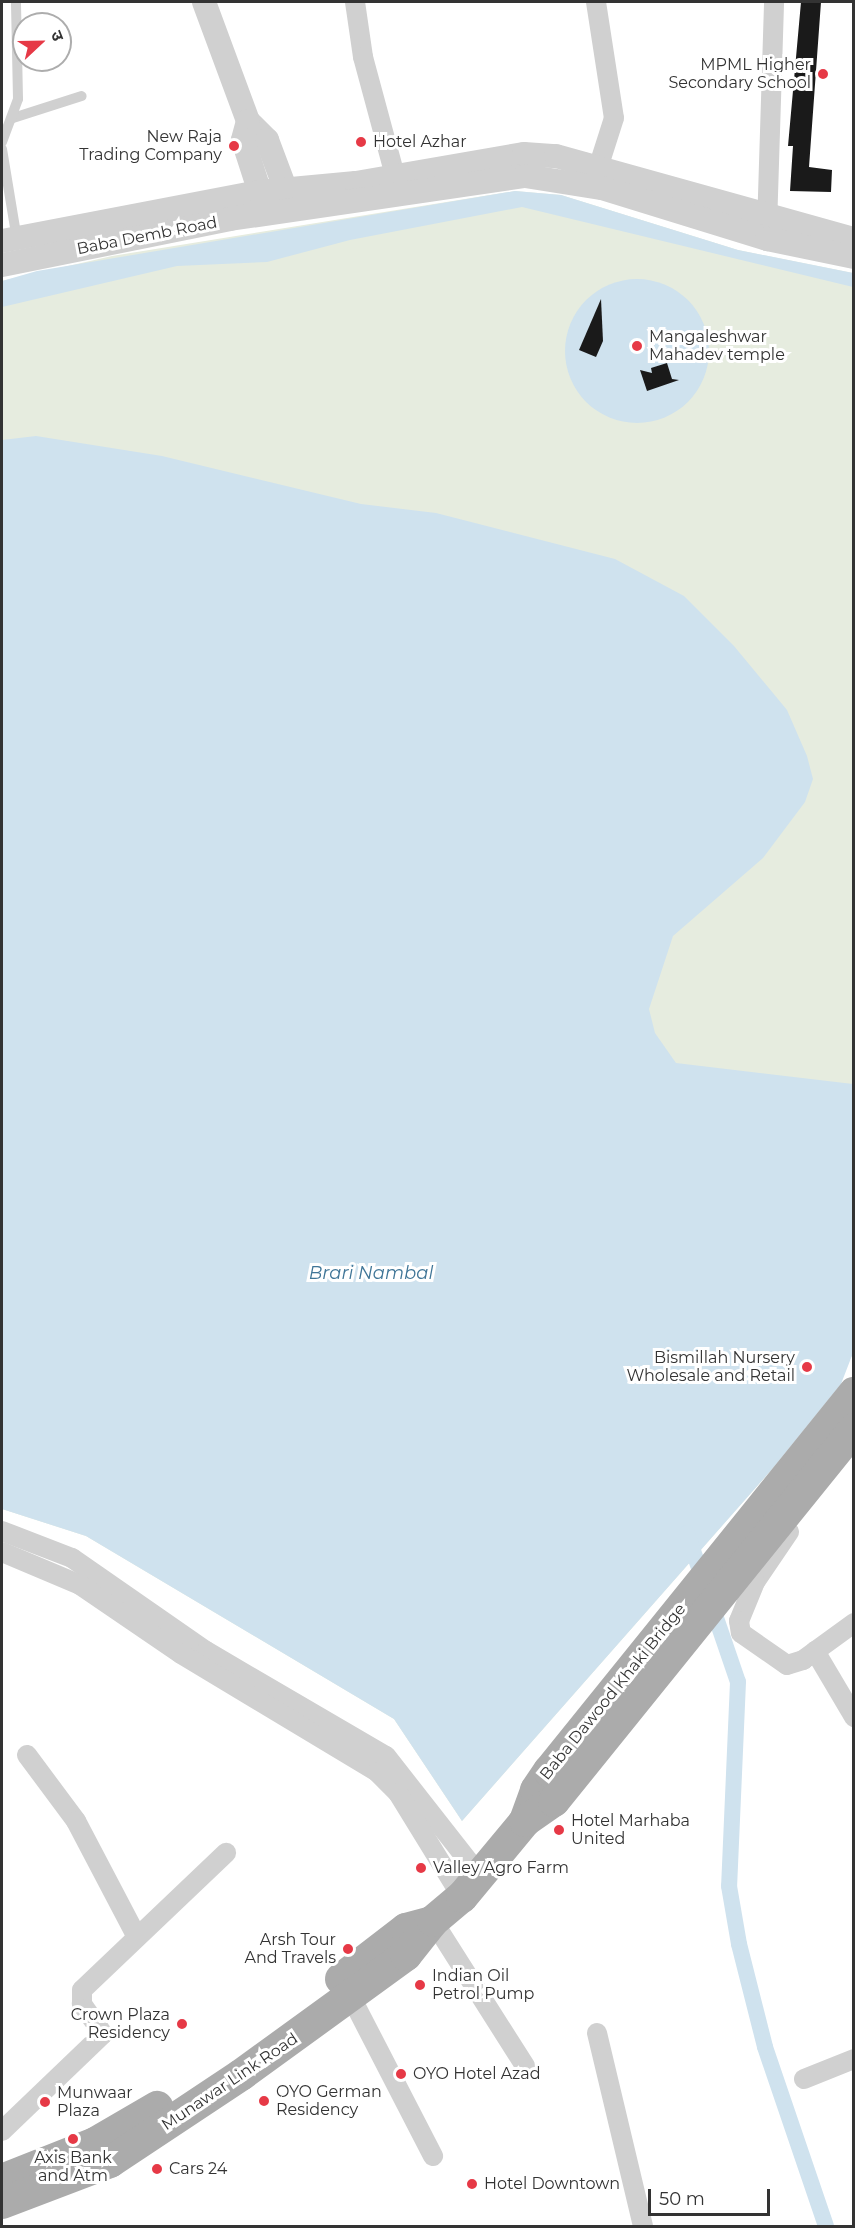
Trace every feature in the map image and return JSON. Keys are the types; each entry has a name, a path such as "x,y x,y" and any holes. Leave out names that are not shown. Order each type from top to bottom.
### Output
{"main road":[{"name":"Baba Dawood Khaki Bridge","path":"525,1821 542,1813 558,1778 854,1393"},
{"name":"Baba Dawood Khaki Bridge","path":"558,1778 854,1429"},
{"name":"Munawar Link Road","path":"2,2203 110,2162 351,1997 406,1955 433,1921 471,1887 525,1821"},
{"name":"Munawar Link Road","path":"2,2180 55,2162 129,2125 334,1984 391,1938 433,1921"}],"street":[{"path":"204,2 248,121 267,140 289,200"},
{"path":"355,2 363,57 395,176"},
{"path":"596,2 614,118 598,168"},
{"path":"767,229 774,2"},
{"path":"248,121 243,140 263,203"},
{"path":"289,200 395,176 524,154 556,156 598,168 767,229 854,257"},
{"path":"289,200 496,178 558,178 767,229 854,239"},
{"name":"Baba Demb Road","path":"10,251 289,200"},
{"path":"854,1447 755,1582 739,1622 741,1633 781,1665 793,1665 854,1623"},
{"path":"2,1532 72,1558 207,1651 364,1740 408,1779 471,1887"},
{"path":"2,1552 80,1585 181,1654 377,1772 405,1802 471,1887"},
{"path":"815,1651 854,1717"},
{"path":"27,1755 76,1821 137,1938"},
{"path":"2,2131 103,2034 80,1993 226,1853"},
{"path":"433,1921 525,2066"},
{"path":"351,1997 433,2156"},
{"path":"597,2033 643,2226"},
{"path":"804,2079 854,2059"}],"lane":[{"path":"2,142 14,118 19,79 16,2"},
{"path":"14,118 82,96"},
{"path":"2,148 10,251"}],"shaded area":[{"name":"Brari Nambal","path":"515,191 561,195 738,250 853,273 854,1353 773,1468 462,1821 394,1719 86,1536 2,1509 2,281 112,256"}],"water":[{"path":"515,191 561,195 738,250 853,273 853,287 522,207 350,240 267,262 177,266 2,307 2,281 37,271"},
{"name":"Mangaleshwar Mahadev temple","path":"637,279 665,284 688,300 704,323 709,351 704,379 688,402 665,418 637,423 609,418 586,402 570,379 565,351 570,323 586,300 609,284"},
{"name":"Brari Nambal","path":"36,436 162,456 361,504 436,513 615,559 684,596 734,646 787,710 807,756 813,779 805,802 763,858 673,936 649,1009 655,1033 676,1063 853,1084 853,1353 841,1384 773,1468 462,1821 394,1719 86,1536 2,1509 2,440"}],"building":[{"path":"801,2 821,2 809,167 832,170 831,192 790,191 793,146 788,146"},
{"path":"601,299 603,341 596,357 579,350"},
{"path":"667,363 672,379 679,380 647,391 640,370 652,373 651,368"}],"waterway":[{"path":"687,1533 738,1682 729,1886 739,1944 765,2047 826,2226"}],"place":[{"name":"MPML Higher Secondary School","path":"823,74"},
{"name":"Hotel Azhar","path":"361,142"},
{"name":"New Raja Trading Company","path":"234,146"},
{"name":"Mangaleshwar Mahadev temple","path":"637,346"},
{"name":"Bismillah Nursery Wholesale and Retail","path":"807,1367"},
{"name":"Hotel Marhaba United","path":"559,1830"},
{"name":"Valley Agro Farm","path":"421,1868"},
{"name":"Arsh Tour And Travels","path":"348,1949"},
{"name":"Indian Oil Petrol Pump","path":"420,1985"},
{"name":"Crown Plaza Residency","path":"182,2024"},
{"name":"OYO Hotel Azad","path":"401,2074"},
{"name":"OYO German Residency","path":"264,2101"},
{"name":"Munwaar Plaza","path":"45,2102"},
{"name":"Axis Bank and Atm","path":"73,2139"},
{"name":"Cars 24","path":"157,2169"},
{"name":"Hotel Downtown","path":"472,2184"}]}
